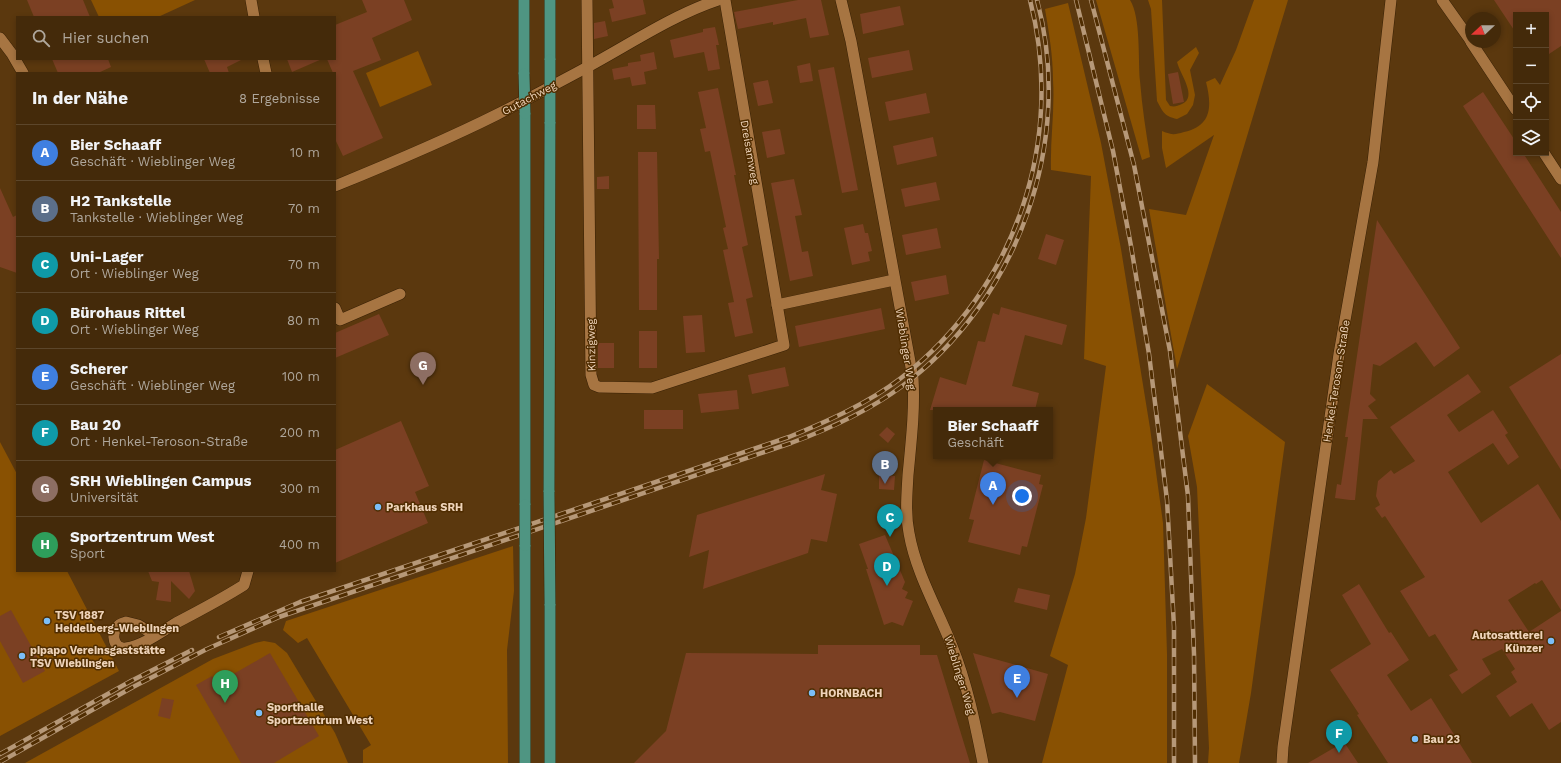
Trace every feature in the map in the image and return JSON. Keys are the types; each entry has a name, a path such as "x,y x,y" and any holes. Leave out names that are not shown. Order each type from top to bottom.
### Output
{"highway":[{"path":"524,0 525,763"},
{"path":"550,0 550,763"}],"street":[{"path":"251,0 254,16"},
{"path":"587,0 588,66"},
{"name":"Gutachweg","path":"336,186 417,152 496,115 648,33 704,5 718,0"},
{"name":"Dreisamweg","path":"725,0 776,304"},
{"name":"Wieblinger Weg","path":"841,0 854,59 914,390 906,517 908,532 916,562 924,583 944,625 960,669 970,704 983,763"},
{"name":"Henkel-Teroson-Straße","path":"1282,763 1283,747 1339,354 1373,162 1391,0"},
{"path":"1442,0 1465,33"},
{"path":"0,38 12,54 21,72"},
{"path":"1475,48 1513,105"},
{"path":"263,60 266,72"},
{"name":"Kinzigweg","path":"588,66 591,375 594,385 599,387 652,388 784,345 776,304"},
{"path":"1546,156 1561,179"},
{"path":"776,304 894,280"},
{"path":"336,310 340,320 400,294"},
{"path":"161,632 244,585 248,572"}],"shaded area":[{"path":"91,0 195,0 160,16 99,16"},
{"path":"1096,0 1130,0 1134,8 1138,39 1142,100 1150,157 1142,160"},
{"path":"1148,0 1162,0 1166,100 1170,106 1182,104 1187,101 1188,96 1187,85 1177,62 1196,47 1199,53 1190,70 1195,95 1193,105 1187,114 1177,119 1164,113 1157,101 1151,9"},
{"path":"1254,0 1288,0 1177,369 1149,209 1186,215 1214,135 1166,168 1162,148 1162,131 1173,134 1181,133 1193,129 1205,120 1209,107 1206,82 1215,78 1220,85 1236,50"},
{"path":"1068,3 1101,143 1121,249 1150,428 1163,523 1167,654 1167,763 1042,763 1068,665 1050,656 1075,574 1086,518 1106,366 1084,359 1091,176 1051,170 1053,71 1045,9"},
{"path":"418,51 432,85 380,107 366,73"},
{"path":"1207,384 1285,442 1251,693 1239,763 1208,763 1209,748 1197,487 1188,436"},
{"name":"TSV 1887 Heidelberg-Wieblingen","path":"0,442 16,472 16,572 68,572 119,671 0,736"},
{"path":"513,546 514,591 507,650 508,763 363,763 363,750 371,745 307,638 298,643 283,630 286,621"},
{"path":"264,641 275,643 287,653 335,733 348,763 25,763 213,659"}],"building":[{"path":"27,0 83,0 90,16 34,16"},
{"path":"362,0 404,0 412,20 372,38 381,60 353,71 383,138 343,156 336,141 336,72 333,72 327,60 336,60 336,25 367,12"},
{"path":"612,0 643,0 646,14 612,22 609,9 614,8"},
{"path":"798,0 821,0 829,35 810,38 806,18 773,25 773,22 738,29 734,12"},
{"path":"1494,0 1561,0 1561,46 1549,54 1549,12 1513,12 1513,28"},
{"path":"900,6 904,25 863,34 860,14"},
{"path":"605,21 608,36 594,39 594,23"},
{"path":"715,27 719,45 716,45 720,69 708,71 704,52 674,58 670,40 703,32 703,29"},
{"path":"909,50 913,70 872,78 868,58"},
{"path":"654,52 657,69 644,72 646,84 632,86 630,77 614,80 612,69 628,66 628,63 641,61 640,55"},
{"path":"52,60 108,60 111,67 100,72 58,72"},
{"path":"204,60 241,60 227,67 229,72 210,72"},
{"path":"287,60 320,60 292,72"},
{"path":"810,63 813,81 800,83 797,66"},
{"path":"834,67 858,190 842,193 818,70"},
{"path":"1178,72 1184,102 1173,104 1168,74"},
{"path":"768,80 773,103 758,106 753,83"},
{"path":"718,88 736,175 734,175 748,245 742,247 753,297 746,299 753,333 735,337 728,303 734,302 723,250 728,249 723,228 726,227 710,151 705,152 700,129 706,128 698,92"},
{"path":"1483,92 1513,137 1513,156 1525,156 1561,212 1561,258 1463,106"},
{"path":"926,93 930,113 889,121 885,102"},
{"path":"637,105 655,105 656,129 637,129"},
{"path":"780,129 785,154 767,158 762,132"},
{"path":"933,137 937,156 897,165 893,146"},
{"path":"638,152 657,152 659,259 657,259 657,310 639,310"},
{"path":"609,176 609,189 597,189 597,177"},
{"path":"794,179 802,215 795,216 802,252 808,251 813,276 790,281 771,183"},
{"path":"936,182 940,200 905,207 901,189"},
{"path":"0,188 13,217 16,216 16,273 0,267"},
{"path":"1377,220 1460,348 1434,367 1416,342 1380,366 1373,364 1370,394 1376,400 1368,406 1378,419 1363,419 1355,500 1350,500 1335,498 1337,484 1341,485 1348,437 1345,437"},
{"path":"863,224 865,233 868,233 872,251 868,252 870,261 852,265 844,228"},
{"path":"937,228 941,248 906,255 902,235"},
{"path":"1046,234 1064,240 1056,265 1038,259"},
{"path":"946,275 949,294 915,301 911,282"},
{"path":"1001,307 1067,325 1062,345 1025,335 1012,386 1039,393 1036,407 933,407 933,410 930,410 940,377 966,385 978,341 985,342 993,313 999,315"},
{"path":"881,308 885,329 799,347 795,326"},
{"path":"379,314 389,335 336,358 336,333"},
{"path":"702,315 705,352 686,353 683,316"},
{"path":"639,331 657,331 657,368 639,368"},
{"path":"598,343 614,343 614,368 598,368"},
{"path":"1561,354 1561,470 1509,387"},
{"path":"785,367 789,386 752,394 748,375"},
{"path":"1468,374 1481,392 1447,415 1459,432 1493,410 1508,433 1505,435 1519,457 1508,465 1493,443 1448,472 1481,523 1538,484 1561,521 1561,610 1542,580 1508,600 1529,632 1561,611 1561,722 1549,730 1532,703 1510,717 1496,696 1517,682 1511,672 1515,669 1502,649 1482,659 1491,674 1462,694 1449,675 1458,670 1435,634 1429,637 1400,591 1425,577 1385,516 1382,518 1375,508 1380,505 1376,496 1378,481 1391,470 1394,474 1415,461 1390,427"},
{"path":"737,390 739,409 701,413 698,394"},
{"path":"644,410 683,410 683,429 644,429"},
{"name":"Parkhaus SRH","path":"401,421 429,486 415,492 428,523 336,563 336,450"},
{"path":"887,427 895,434 888,443 879,435"},
{"path":"984,460 1041,475 1039,484 1043,485 1027,547 1022,546 1020,555 968,542 974,520 969,519"},
{"path":"825,474 821,490 837,494 827,542 811,539 808,553 703,589 709,550 689,557 697,515"},
{"path":"879,475 895,476 894,490 879,489"},
{"path":"885,535 905,582 902,589 908,592 905,598 913,601 903,626 892,622 884,625 866,569 868,569 859,544"},
{"path":"148,572 189,572 195,591 189,599 171,581 171,602 156,600 159,582 152,581"},
{"path":"1359,584 1389,633 1391,632 1409,660 1387,675 1411,711 1431,698 1472,763 1388,763 1357,715 1359,714 1330,670 1371,644 1342,595"},
{"path":"1018,588 1050,595 1047,610 1014,602"},
{"name":"pipapo Vereinsgaststätte TSV Wieblingen","path":"11,610 45,671 23,683 0,641 0,616"},
{"name":"HORNBACH","path":"818,645 920,645 920,655 937,655 970,763 634,763 666,731 686,653 818,654"},
{"name":"Sporthalle Sportzentrum West","path":"270,653 319,736 274,763 241,763 196,685 212,676 216,684"},
{"path":"973,653 1048,674 1035,721 1000,712 992,714"},
{"path":"162,698 174,700 170,719 158,716"},
{"path":"1344,742 1358,763 1308,763"}],"railway":[{"path":"219,637 300,602 789,437 861,404 901,378 941,342 975,301 1002,256 1022,208 1035,158 1041,106 1040,53 1030,0"},
{"path":"0,762 133,687 207,649 279,617 791,443 848,419 901,387 942,351 977,310 1005,264 1027,214 1042,162 1048,108 1047,54 1037,0"},
{"path":"1076,0 1113,151 1149,354 1167,500 1174,627 1174,763"},
{"path":"1091,0 1134,165 1170,351 1188,496 1194,654 1195,763"},
{"path":"0,754 131,681 192,650"}],"place":[{"name":"SRH Wieblingen Campus","path":"423,385"},
{"name":"H2 Tankstelle","path":"885,484"},
{"name":"Bier Schaaff","path":"993,505"},
{"name":"Parkhaus SRH","path":"378,507"},
{"name":"Uni-Lager","path":"890,537"},
{"name":"Bürohaus Rittel","path":"887,586"},
{"name":"TSV 1887 Heidelberg-Wieblingen","path":"47,621"},
{"name":"Autosattlerei Künzer","path":"1551,641"},
{"name":"pipapo Vereinsgaststätte TSV Wieblingen","path":"22,656"},
{"name":"HORNBACH","path":"812,693"},
{"name":"Scherer","path":"1017,698"},
{"name":"Sportzentrum West","path":"225,703"},
{"name":"Sporthalle Sportzentrum West","path":"259,713"},
{"name":"Bau 23","path":"1415,739"},
{"name":"Bau 20","path":"1339,753"}]}
